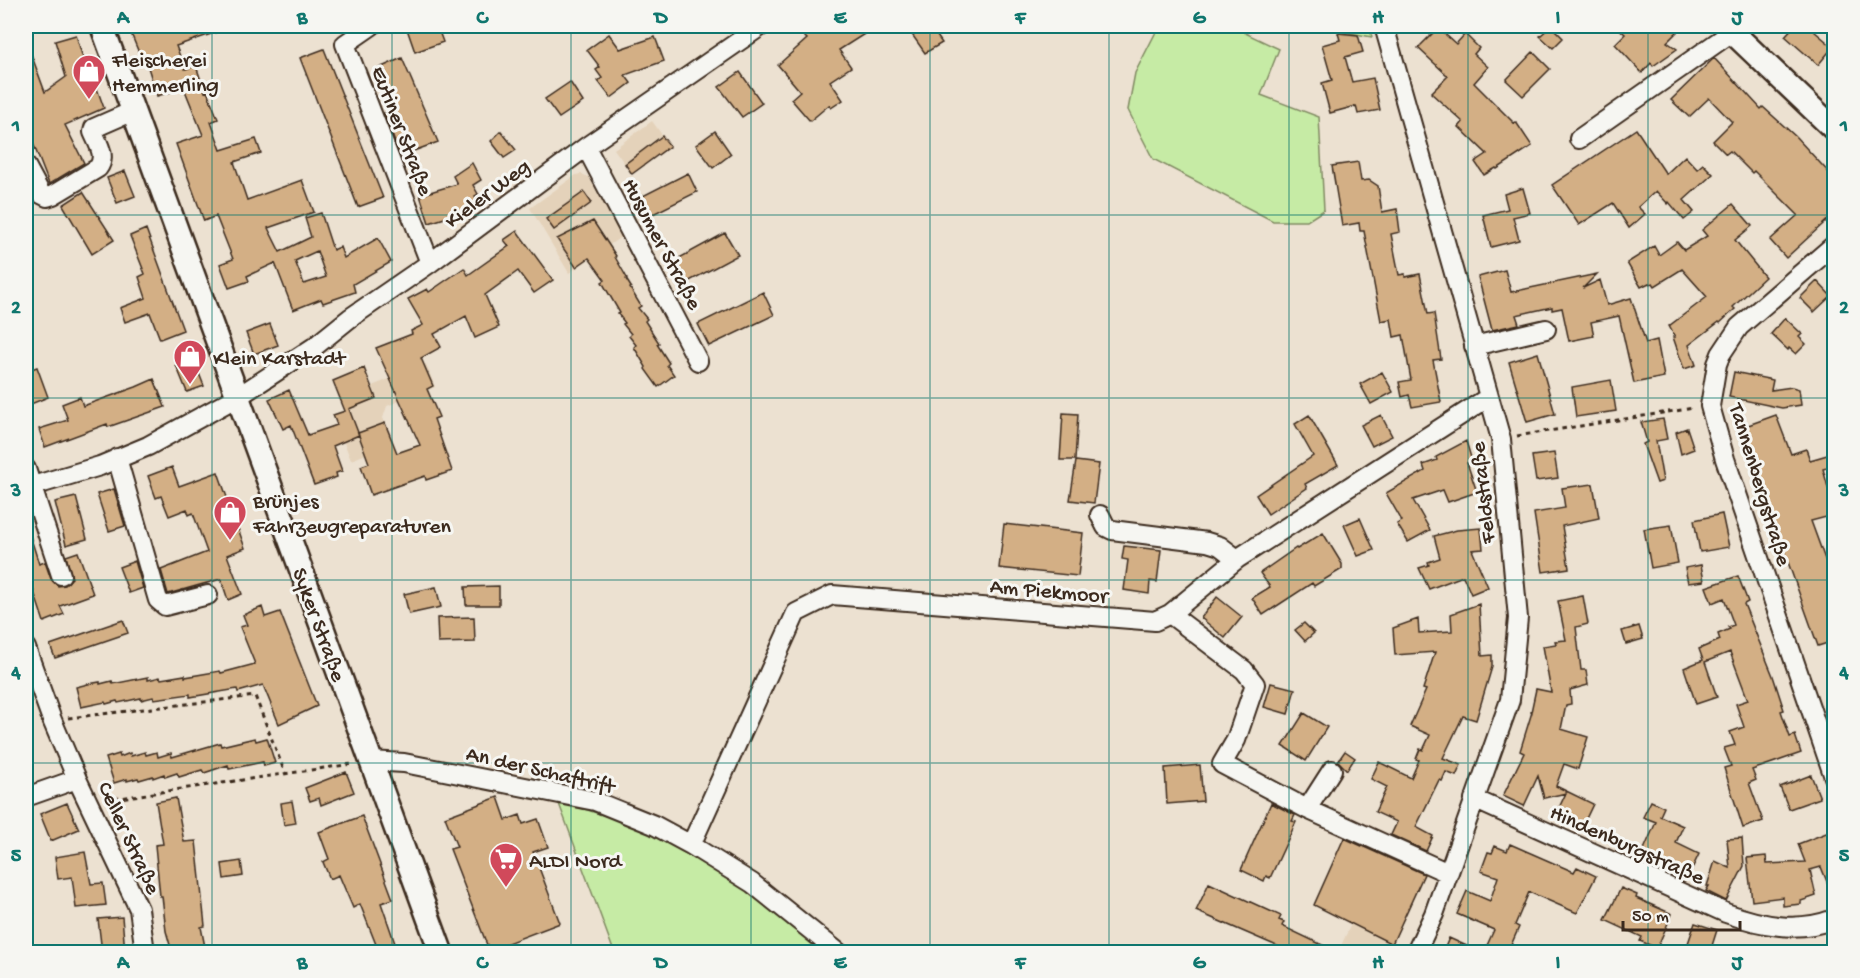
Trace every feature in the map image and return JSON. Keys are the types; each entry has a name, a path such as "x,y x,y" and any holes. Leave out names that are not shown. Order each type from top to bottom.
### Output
{"main road":[{"name":"Syker Straße","path":"102,26 441,952"},
{"path":"1729,28 1834,129"}],"street":[{"name":"Eutiner Straße","path":"371,26 345,44 430,263"},
{"name":"Kieler Weg","path":"27,481 117,458 148,446 239,396 314,347 350,318 430,263 586,147 761,26"},
{"name":"Feldstraße","path":"1384,26 1501,439 1518,618 1510,700 1434,914 1416,952"},
{"path":"1579,139 1729,28"},
{"path":"26,166 41,194 47,197 53,195 98,168 103,162 103,156 93,132 94,128 133,111"},
{"name":"Husumer Straße","path":"586,147 698,361"},
{"name":"Tannenbergstraße","path":"1834,245 1739,327 1717,364 1710,406 1725,459 1834,777"},
{"path":"1474,346 1546,329"},
{"name":"Am Piekmoor","path":"691,844 795,613 832,595 1155,621 1170,614 1238,559 1488,397"},
{"path":"117,458 158,600 165,606 208,595"},
{"path":"27,481 61,575"},
{"path":"1100,514 1106,527 1112,530 1207,542 1220,546 1238,559"},
{"path":"1170,614 1244,670 1255,684 1236,740 1222,764 1307,809 1448,873"},
{"name":"Celler Straße","path":"26,648 52,720 77,779 139,909 145,952"},
{"name":"An der Schaftrift","path":"371,761 404,763 595,801 654,825 691,844 752,883 838,952"},
{"path":"1307,809 1332,770"},
{"name":"Celler Straße","path":"26,797 77,779"},
{"name":"Hindenburgstraße","path":"1474,800 1726,913 1754,923 1783,927 1818,925 1834,919"}],"path":[{"path":"1501,439 1710,406"},
{"path":"52,720 255,696 285,773"},
{"path":"88,802 371,761"}],"shaded area":[{"path":"652,121 670,146 632,174 614,149"},
{"path":"576,175 589,177 621,237 569,273 530,208"},
{"path":"426,364 435,387 387,406 383,418 394,443 351,460 333,415 377,398 372,386"},
{"path":"1386,850 1427,869 1392,944 1401,948 1399,952 1338,952"},
{"path":"26,884 36,914 26,919"}],"green space":[{"path":"1159,26 1248,26 1245,33 1279,49 1261,95 1319,117 1324,210 1307,221 1273,221 1153,159 1128,110 1135,73"},
{"path":"1327,26 1369,26 1372,37 1335,30"},
{"path":"558,801 633,826 680,848 746,890 827,952 614,952"}],"building":[{"path":"128,26 229,26 229,28 176,46 185,69 196,66 205,92 207,91 218,119 211,122 221,150 256,139 261,153 234,162 247,200 302,180 314,212 268,228 280,252 311,237 305,218 321,213 333,250 340,247 344,258 378,238 391,262 353,284 355,292 323,303 321,299 293,310 275,263 247,276 249,281 229,288 220,264 233,259 216,216 204,221 176,144 203,135 184,88 157,96 147,64 144,65","holes":["317,251 326,277 304,284 295,261"]},
{"path":"415,26 437,26 443,42 415,52 407,29"},
{"path":"819,26 877,26 839,50 851,67 830,81 843,100 831,108 829,105 810,121 791,99 800,91 778,65 807,39 804,36"},
{"path":"906,26 930,26 942,43 925,53"},
{"path":"1551,26 1563,38 1553,48 1540,36"},
{"path":"1616,26 1683,26 1667,42 1677,49 1653,66 1651,63 1642,73 1615,44 1625,34"},
{"path":"1794,26 1808,26 1833,47 1818,65 1785,36"},
{"path":"1438,28 1456,44 1465,34 1479,48 1474,54 1488,67 1474,83 1514,123 1516,122 1532,146 1484,175 1475,162 1487,154 1459,127 1463,122 1431,93 1448,76 1418,48"},
{"path":"1338,33 1358,35 1363,52 1345,57 1352,82 1373,78 1380,110 1358,114 1356,106 1330,113 1322,83 1332,80 1322,45 1340,40"},
{"path":"609,34 620,49 655,37 664,61 625,75 631,83 611,98 598,81 602,78 596,70 600,67 587,50"},
{"path":"76,35 86,68 89,66 104,108 65,125 84,163 49,184 26,125 26,43 45,92 66,77 55,41"},
{"path":"324,49 383,198 358,207 300,58"},
{"path":"1533,52 1550,69 1523,96 1506,80"},
{"path":"402,58 438,142 400,156 384,113 392,110 375,70"},
{"path":"1714,58 1761,109 1763,107 1795,136 1834,178 1834,214 1786,258 1770,240 1798,215 1754,171 1752,173 1730,151 1726,154 1713,141 1732,122 1709,98 1689,117 1671,100"},
{"path":"740,72 762,103 742,117 719,87"},
{"path":"570,82 583,102 559,118 545,99"},
{"path":"1636,129 1666,174 1685,156 1697,169 1703,164 1713,174 1684,200 1694,212 1684,220 1656,191 1638,207 1645,214 1629,228 1613,203 1579,225 1552,185"},
{"path":"501,131 516,150 504,158 491,141"},
{"path":"715,131 731,154 713,168 696,145"},
{"path":"662,136 670,146 632,174 625,164"},
{"path":"1358,162 1361,181 1369,180 1378,186 1382,212 1397,209 1400,232 1391,234 1399,275 1405,274 1405,277 1420,274 1428,314 1434,313 1441,359 1433,360 1441,402 1412,407 1409,395 1402,397 1399,382 1411,380 1403,335 1394,337 1391,319 1381,321 1364,231 1360,231 1359,223 1342,226 1332,166"},
{"path":"472,163 481,180 473,185 479,202 457,214 429,223 420,195 457,184 453,176"},
{"path":"125,171 135,196 117,203 107,178"},
{"path":"688,173 697,192 643,219 633,201"},
{"path":"1523,188 1530,213 1513,217 1519,240 1491,247 1483,215 1508,209 1504,194"},
{"path":"83,192 114,240 92,254 63,205"},
{"path":"584,192 590,204 554,230 546,219"},
{"path":"1733,204 1752,226 1735,240 1765,277 1733,307 1735,309 1720,323 1689,345 1696,365 1684,369 1673,337 1675,337 1669,326 1707,297 1682,269 1655,286 1649,283 1641,287 1627,263 1654,246 1659,255 1677,242 1684,250 1707,236 1702,230"},
{"path":"593,221 616,256 641,306 638,308 647,319 645,321 659,343 657,344 674,375 658,387 645,369 634,347 636,345 629,336 631,334 623,324 625,323 602,282 605,280 589,258 576,267 557,239"},
{"path":"146,229 183,330 160,339 150,313 125,322 120,308 146,298 139,277 145,274 130,236"},
{"path":"517,231 553,280 534,293 518,271 485,295 499,327 475,338 466,316 434,334 441,347 421,358 433,386 427,389 439,417 434,419 452,471 426,480 425,476 371,495 361,466 369,463 358,433 385,423 397,453 420,445 376,348 412,334 411,331 423,325 408,299 427,289 429,292 464,268 468,275 509,246 504,240"},
{"path":"725,233 738,255 684,284 672,262"},
{"path":"1505,270 1511,292 1597,274 1583,288 1600,280 1607,305 1631,298 1646,343 1657,340 1664,377 1634,383 1619,316 1591,322 1594,336 1569,341 1562,308 1552,310 1552,307 1516,315 1519,324 1492,330 1478,277"},
{"path":"1817,281 1831,296 1814,312 1800,298"},
{"path":"763,292 774,315 709,346 698,324"},
{"path":"1785,318 1802,334 1799,337 1806,344 1796,354 1789,348 1788,350 1771,334"},
{"path":"270,324 278,345 254,354 246,333"},
{"path":"1538,353 1555,414 1527,422 1509,362"},
{"path":"193,358 204,386 187,392 176,365"},
{"path":"37,367 48,397 26,406 26,371"},
{"path":"364,368 376,398 349,409 359,435 333,446 342,471 336,473 337,477 314,485 291,425 283,429 269,399 289,390 308,435 337,425 333,415 345,411 333,381"},
{"path":"1382,372 1393,392 1371,404 1360,384"},
{"path":"1734,372 1773,380 1771,390 1792,387 1799,389 1801,405 1782,408 1729,397"},
{"path":"154,379 165,407 108,427 107,424 45,447 39,429 68,420 62,404 80,397 83,406"},
{"path":"1611,380 1616,411 1576,417 1572,387"},
{"path":"1063,413 1078,414 1075,460 1060,460"},
{"path":"1309,415 1338,465 1305,484 1307,488 1268,514 1256,495 1313,456 1295,424"},
{"path":"1381,415 1392,436 1372,446 1361,425"},
{"path":"1776,415 1791,454 1806,449 1810,460 1834,453 1834,466 1823,469 1832,502 1834,501 1834,515 1811,521 1834,584 1834,641 1818,646 1740,428"},
{"path":"1663,419 1667,439 1656,441 1663,481 1657,483 1643,444 1647,442 1641,422"},
{"path":"1687,428 1694,449 1681,454 1676,432"},
{"path":"1466,441 1472,461 1467,463 1477,492 1448,502 1443,490 1413,500 1430,530 1408,542 1397,524 1402,521 1386,493 1425,471 1423,465 1437,460 1436,457"},
{"path":"1554,453 1558,478 1536,481 1532,456"},
{"path":"1076,461 1099,464 1094,503 1070,500"},
{"path":"172,467 179,486 218,472 245,548 227,555 242,594 228,600 221,579 168,594 161,570 207,552 193,513 189,515 187,509 169,516 161,496 156,498 148,476"},
{"path":"1593,484 1599,518 1562,526 1569,568 1543,572 1534,513 1565,508 1562,488"},
{"path":"114,489 125,526 109,531 97,494"},
{"path":"76,497 87,539 66,545 55,502"},
{"path":"1722,514 1729,547 1700,552 1694,520"},
{"path":"1360,518 1374,550 1358,556 1344,525"},
{"path":"1004,524 1083,533 1078,576 999,568"},
{"path":"1671,525 1678,563 1651,568 1644,529"},
{"path":"1481,528 1483,549 1472,550 1488,587 1471,594 1463,576 1429,589 1419,568 1440,558 1434,536 1457,530"},
{"path":"26,529 28,529 39,564 45,562 51,579 58,586 65,585 72,578 66,556 78,552 93,594 60,606 64,614 44,622 26,568"},
{"path":"1323,533 1342,564 1342,569 1314,586 1312,583 1263,615 1252,598 1270,587 1260,573 1296,548"},
{"path":"1124,546 1161,550 1157,582 1150,581 1149,594 1124,590 1128,560 1122,559"},
{"path":"135,561 143,588 129,593 119,567"},
{"path":"1701,565 1704,581 1688,583 1685,568"},
{"path":"1738,576 1748,602 1744,604 1773,676 1790,737 1795,735 1801,753 1752,770 1756,780 1749,783 1763,821 1743,828 1724,768 1731,766 1724,748 1735,745 1730,732 1744,727 1736,704 1748,700 1730,652 1705,662 1717,697 1696,704 1684,668 1703,660 1699,649 1720,640 1718,634 1734,625 1724,598 1712,603 1706,587"},
{"path":"499,586 499,605 466,605 465,587"},
{"path":"436,587 441,607 409,614 404,594"},
{"path":"1583,596 1588,624 1576,627 1581,670 1586,670 1588,685 1570,690 1571,704 1566,705 1561,729 1588,737 1578,769 1564,764 1556,786 1593,804 1582,827 1556,814 1566,793 1544,798 1538,776 1524,806 1503,796 1524,753 1520,751 1532,712 1536,689 1551,692 1543,646 1556,644 1555,641 1566,640 1558,601"},
{"path":"1217,597 1242,617 1225,638 1201,618"},
{"path":"1479,604 1482,656 1492,655 1492,667 1476,720 1463,716 1443,758 1461,765 1456,776 1446,772 1442,781 1439,780 1416,827 1433,836 1426,851 1391,835 1397,822 1375,812 1387,787 1371,779 1379,762 1411,778 1419,760 1416,759 1420,749 1423,750 1430,735 1410,726 1426,690 1423,689 1435,652 1395,655 1393,628 1418,619 1419,633 1452,631 1451,614"},
{"path":"262,607 265,617 280,612 317,706 279,724 263,685 238,692 237,689 190,697 190,694 154,699 153,697 141,700 141,698 81,707 76,687 88,684 112,681 113,684 148,677 148,680 160,677 161,679 185,675 185,677 220,671 221,673 255,664 240,627 247,625 243,615"},
{"path":"474,617 475,642 438,643 437,618"},
{"path":"123,620 128,633 55,658 50,645"},
{"path":"1304,623 1314,633 1305,641 1295,630"},
{"path":"1639,626 1643,639 1626,644 1622,631"},
{"path":"1271,683 1295,689 1288,714 1264,707"},
{"path":"1304,713 1327,727 1306,761 1283,746"},
{"path":"255,738 256,741 267,738 275,763 264,766 263,762 229,769 228,765 204,773 202,770 179,777 177,773 165,777 164,774 153,778 153,776 127,781 127,779 114,783 106,758 119,754 120,757 130,753 131,756 145,752 146,755 157,752 158,757 171,753 172,757 220,743 221,746"},
{"path":"1345,751 1355,758 1347,770 1338,761"},
{"path":"1200,765 1203,801 1167,804 1165,768"},
{"path":"346,772 354,792 321,805 319,798 310,801 305,788"},
{"path":"1811,775 1820,798 1789,809 1780,787"},
{"name":"ALDI Nord","path":"498,797 506,820 520,815 523,824 538,819 548,847 533,852 560,923 489,950 450,849 457,847 445,817"},
{"path":"176,798 184,842 196,841 205,926 201,927 206,952 172,952 166,931 155,845 163,844 156,802"},
{"path":"292,801 296,823 284,825 281,803"},
{"path":"1651,801 1664,807 1660,816 1683,826 1676,843 1699,854 1688,877 1663,866 1661,871 1639,861 1656,822 1643,817"},
{"path":"67,803 79,829 51,841 40,814"},
{"path":"1271,803 1295,815 1292,821 1296,822 1270,878 1266,876 1264,881 1241,870"},
{"path":"362,816 393,899 381,903 398,952 379,952 360,904 353,908 339,875 330,879 323,862 329,859 319,832"},
{"path":"1834,830 1834,899 1821,867 1810,870 1816,896 1801,901 1801,904 1783,906 1783,897 1752,901 1747,858 1766,856 1767,864 1805,862 1798,844"},
{"path":"1344,838 1424,874 1392,944 1314,905"},
{"path":"1742,838 1744,866 1726,901 1706,891 1709,886 1707,886 1715,861 1730,868 1727,839"},
{"path":"1510,844 1574,872 1577,867 1596,876 1577,913 1529,892 1515,925 1519,927 1508,952 1484,952 1494,930 1457,914 1467,891 1490,901 1498,877 1481,871 1488,852 1492,853 1495,846 1507,851"},
{"path":"85,852 91,884 103,883 106,905 76,908 72,877 58,879 55,857"},
{"path":"241,861 243,876 224,879 222,864"},
{"path":"1209,883 1281,916 1279,920 1284,922 1282,926 1337,952 1282,952 1284,949 1196,911"},
{"path":"1621,888 1637,895 1636,898 1672,914 1657,948 1640,941 1642,937 1605,920"},
{"path":"122,917 125,952 102,952 98,919"},
{"path":"1695,923 1717,930 1710,952 1685,952"},
{"path":"1449,938 1480,952 1443,952"}],"place":[{"name":"Fleischerei Hemmerling","path":"89,100"},
{"name":"Klein Karstadt","path":"190,385"},
{"name":"Brünjes Fahrzeugreparaturen","path":"230,541"},
{"name":"ALDI Nord","path":"506,888"}]}
